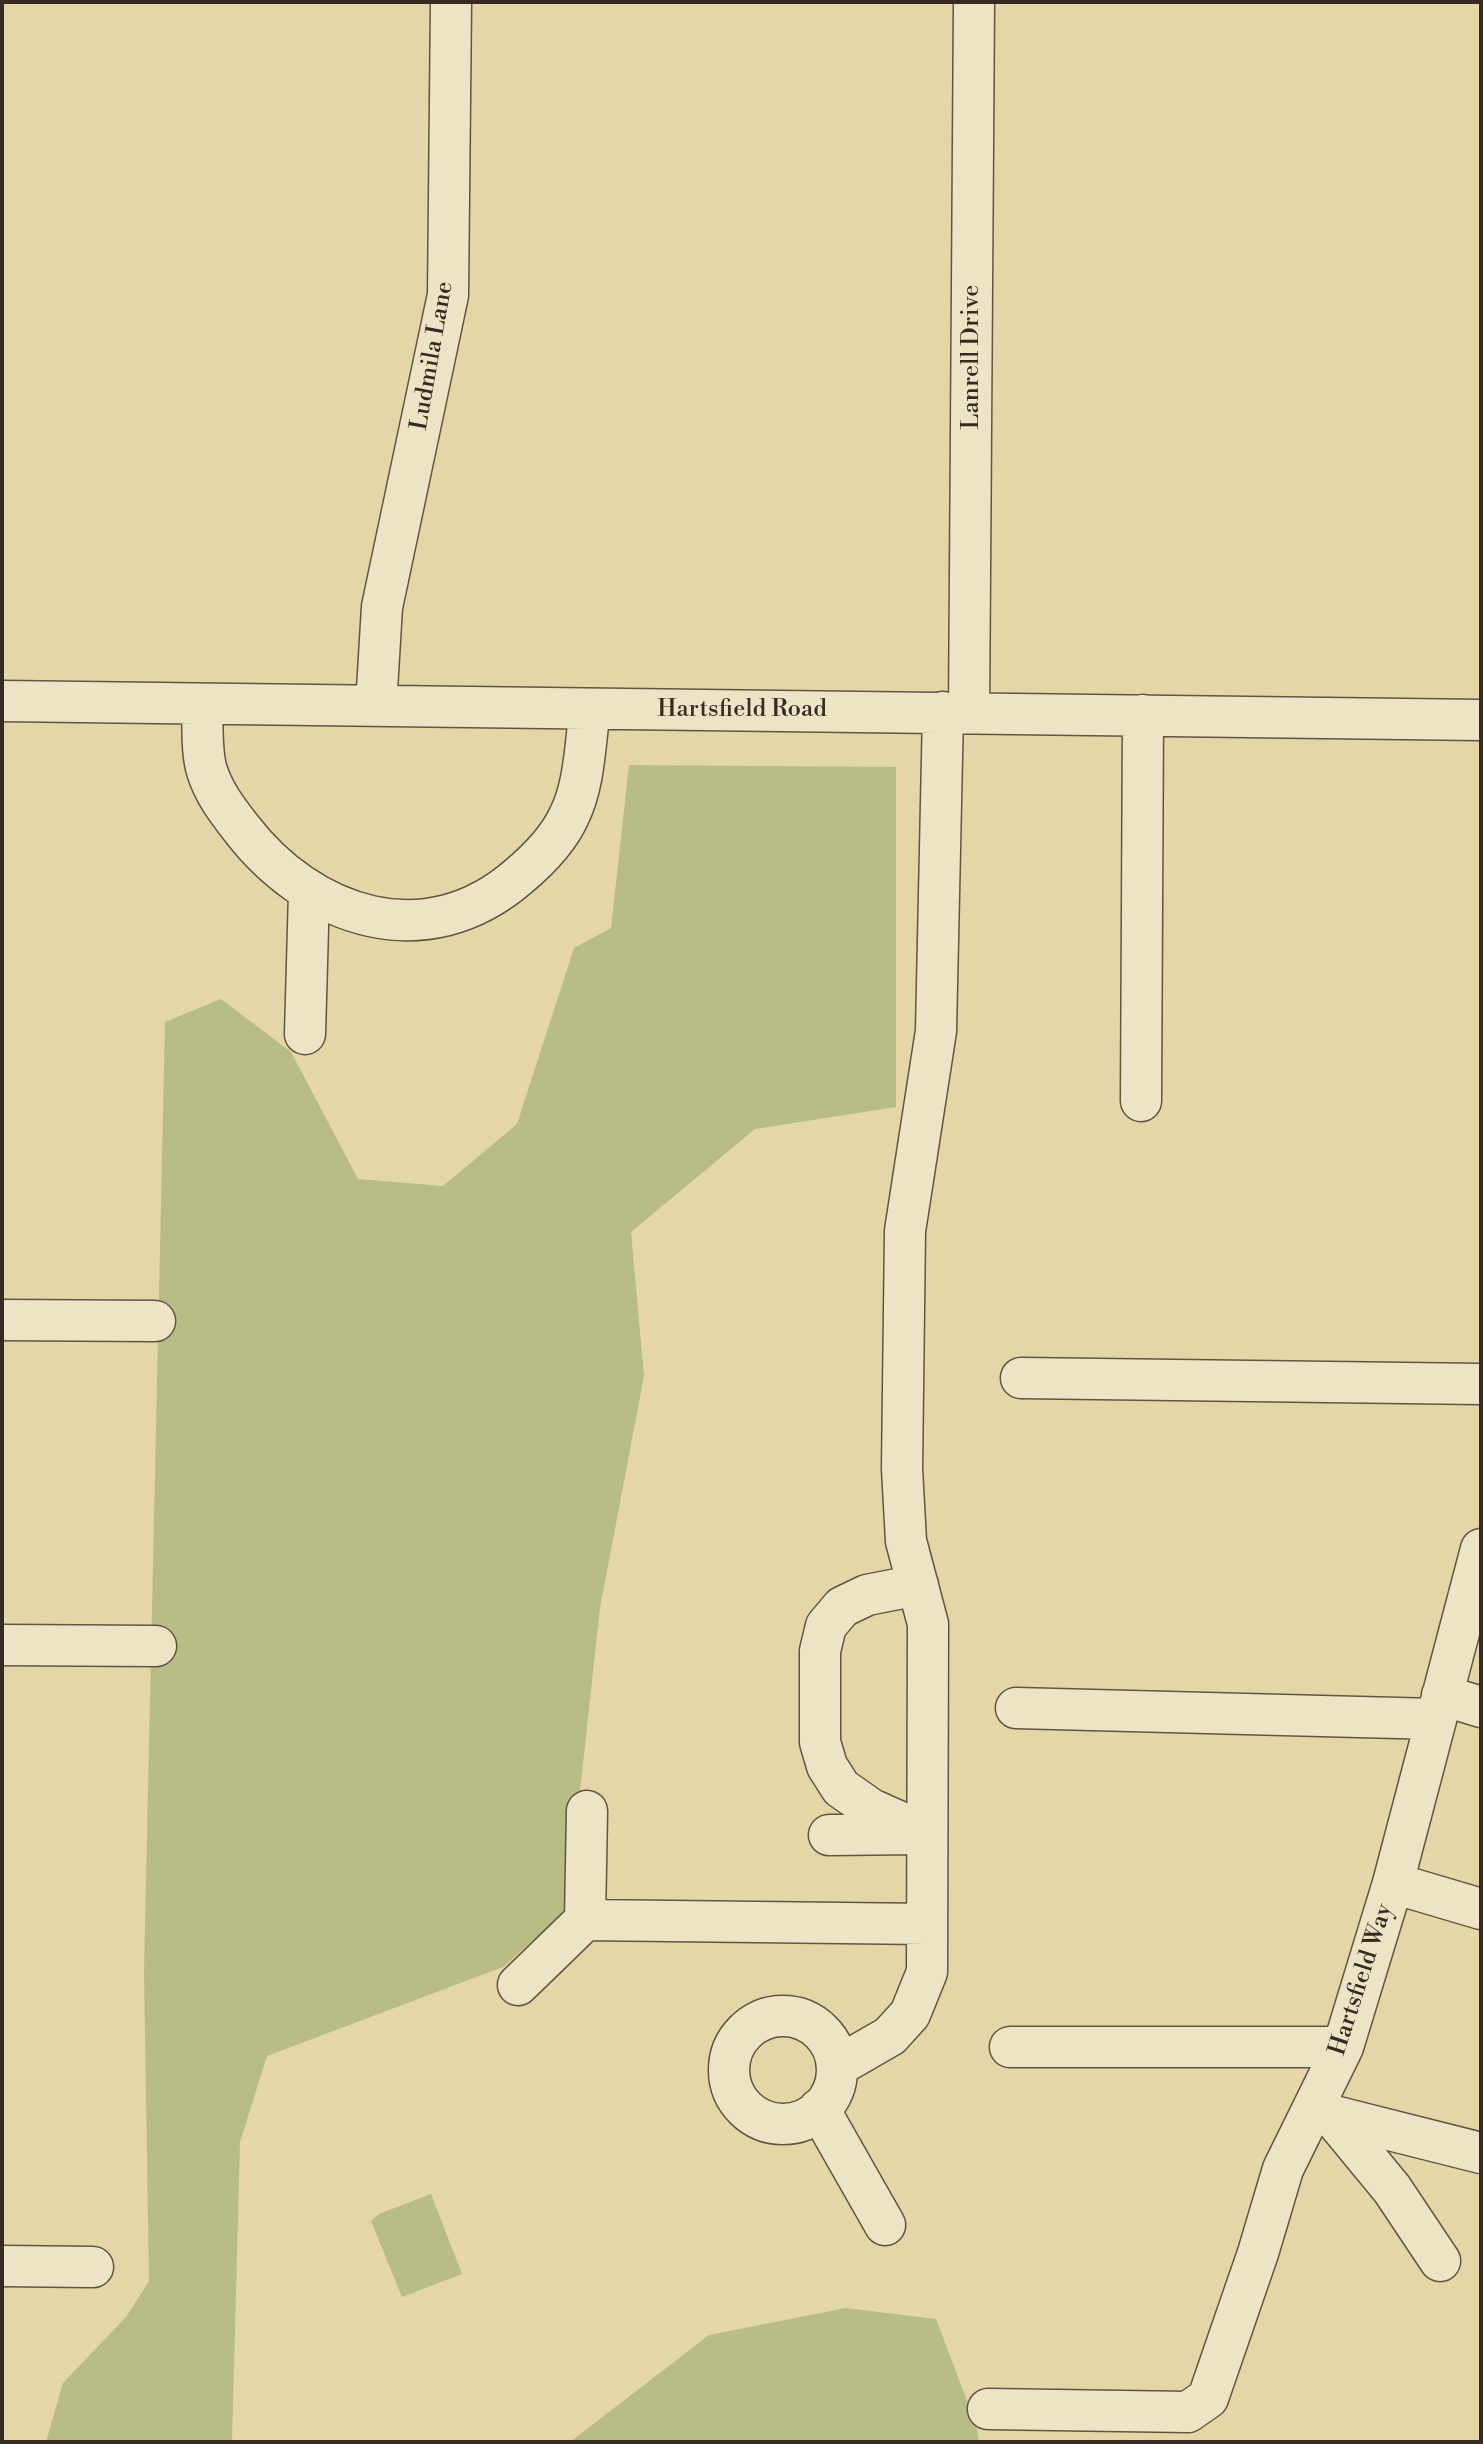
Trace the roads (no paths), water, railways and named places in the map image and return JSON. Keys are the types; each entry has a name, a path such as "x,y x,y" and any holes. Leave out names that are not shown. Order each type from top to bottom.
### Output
{"street":[{"name":"Ludmila Lane","path":"376,706 382,607 448,295 451,2"},
{"name":"Lanrell Drive","path":"838,2066 890,2036 910,2014 927,1972 928,1624 906,1541 902,1469 905,1231 936,1031 956,712 974,2"},
{"name":"Hartsfield Road","path":"2,701 1481,720"},
{"path":"202,705 206,768 219,799 253,843 290,880 329,904 360,914 396,920 442,916 471,907 506,888 536,862 569,816 581,776 590,709"},
{"path":"1141,1101 1143,715"},
{"path":"305,1034 309,892"},
{"path":"2,1320 155,1321"},
{"path":"1021,1378 1481,1384"},
{"name":"Hartsfield Way","path":"988,2409 1188,2412 1208,2398 1283,2169 1322,2113 1393,1883 1481,1549"},
{"path":"918,1585 867,1595 842,1607 826,1626 820,1651 820,1742 827,1766 841,1788 871,1809 927,1834"},
{"path":"2,1645 156,1646"},
{"path":"1016,1708 1481,1707"},
{"path":"585,1920 587,1811"},
{"path":"829,1835 927,1834"},
{"path":"1393,1883 1481,1909"},
{"path":"518,1985 585,1920 927,1924"},
{"path":"789,2016 808,2021 823,2033 833,2048 838,2066 836,2084 828,2101 797,2123 778,2124 760,2119 745,2109 734,2093 729,2075 730,2056 738,2038 752,2025 770,2017 789,2016"},
{"path":"1010,2047 1343,2047"},
{"path":"819,2109 885,2225"},
{"path":"1322,2113 1481,2153"},
{"path":"1322,2113 1392,2189 1440,2261"},
{"path":"2,2266 93,2267"}]}
